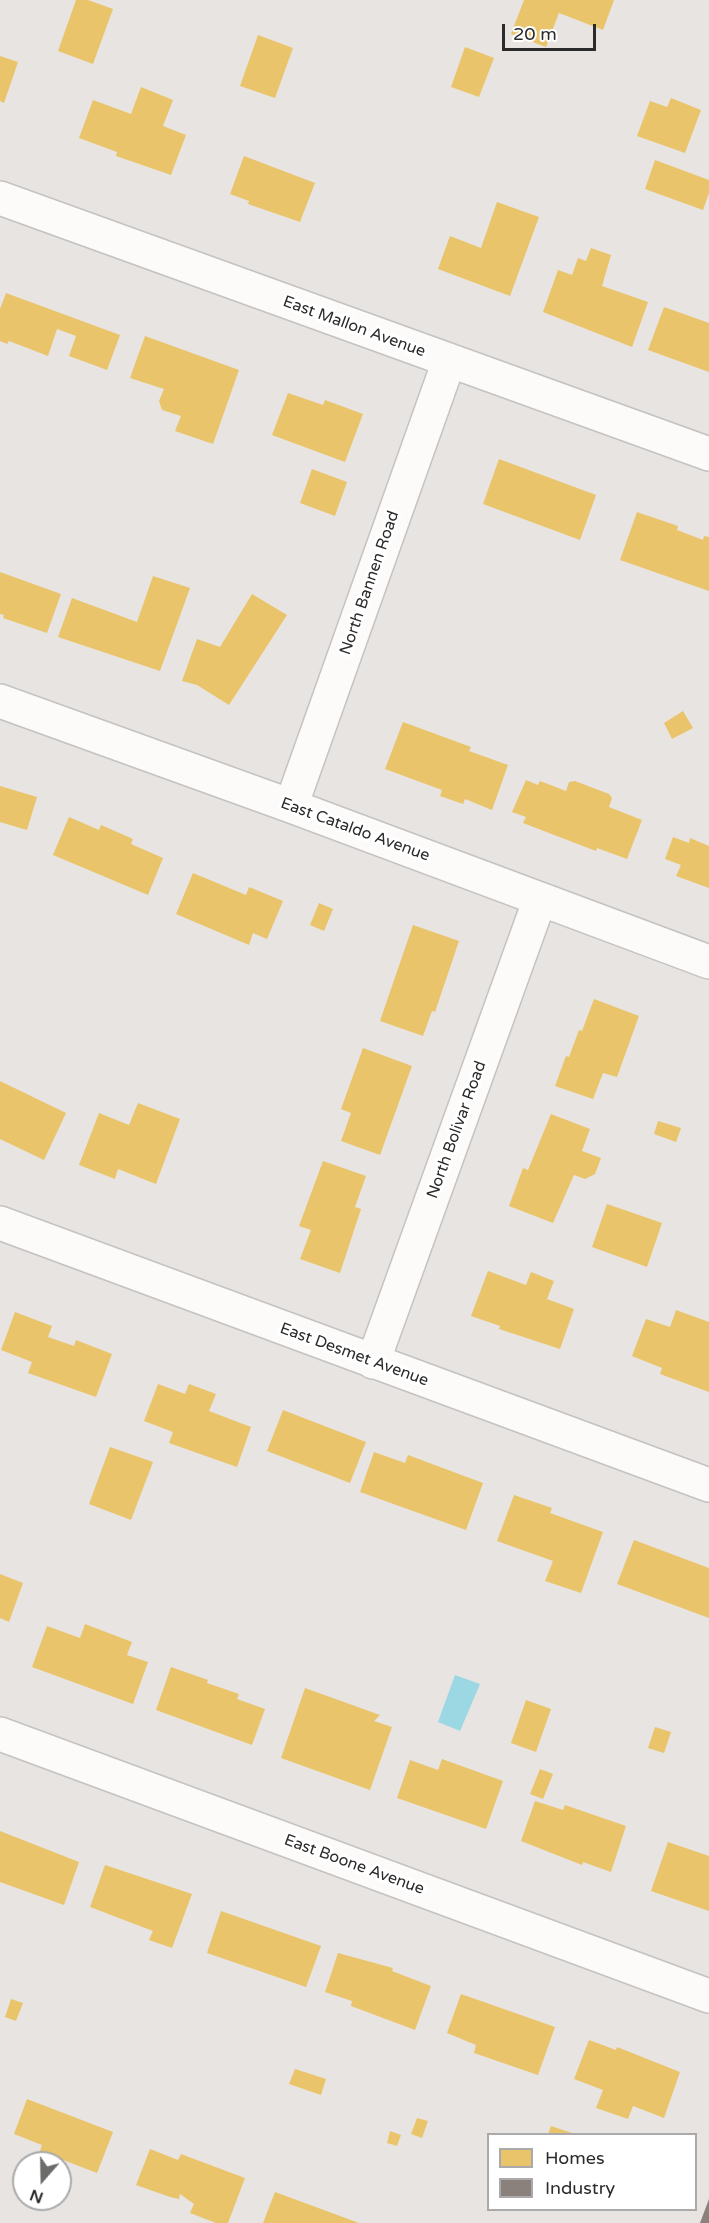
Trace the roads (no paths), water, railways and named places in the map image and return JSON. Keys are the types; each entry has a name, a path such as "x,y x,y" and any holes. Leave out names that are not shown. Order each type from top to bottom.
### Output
{"street":[{"name":"East Mallon Avenue","path":"0,198 709,454"},
{"name":"North Bannen Road","path":"291,806 448,361"},
{"name":"East Cataldo Avenue","path":"0,701 291,806 709,962"},
{"name":"North Bolivar Road","path":"373,1362 540,899"},
{"name":"East Desmet Avenue","path":"0,1223 709,1485"},
{"name":"East Boone Avenue","path":"0,1734 709,1996"}],"water":[{"path":"455,1675 480,1684 460,1731 438,1722"}]}
